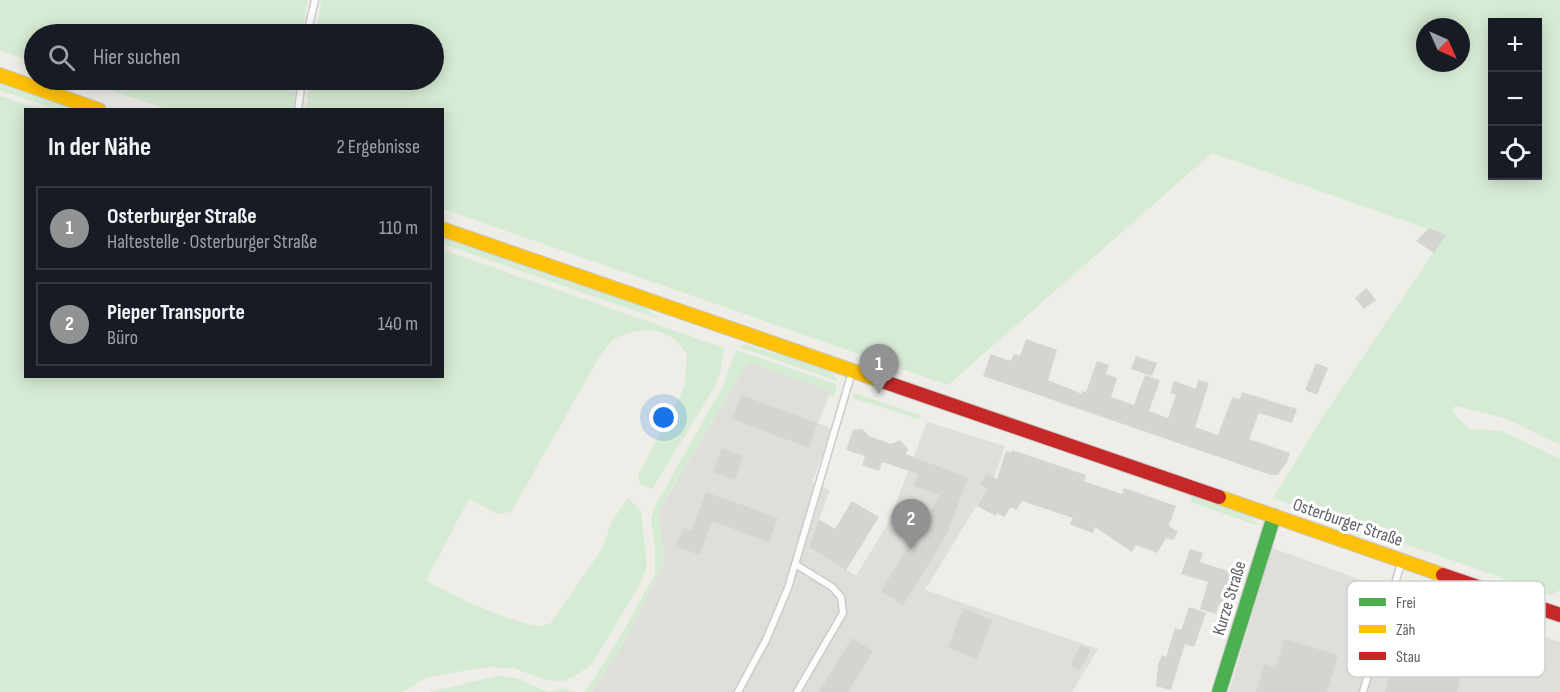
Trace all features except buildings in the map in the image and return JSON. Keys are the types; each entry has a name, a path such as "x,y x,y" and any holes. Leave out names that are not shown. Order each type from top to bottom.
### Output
{"street":[{"path":"0,75 24,83"},
{"path":"42,90 93,108"},
{"name":"Osterburger Straße","path":"444,230 1462,581"},
{"name":"Kurze Straße","path":"1219,692 1274,516"},
{"name":"Osterburger Straße","path":"1545,610 1560,615"}],"lane":[{"path":"310,24 315,0"},
{"path":"298,108 301,90"},
{"path":"738,692 779,612 852,372"},
{"path":"1396,581 1402,560"},
{"path":"795,564 832,586 841,597 843,613 797,692"},
{"path":"1363,692 1367,677"}],"shaded area":[{"path":"748,362 831,391 818,423 832,429 812,483 830,490 809,547 856,576 889,521 927,422 1005,446 994,477 925,590 1098,649 1072,692 592,692 621,647 665,561 658,512"},
{"path":"1272,548 1364,581 1347,581 1347,677 1545,677 1545,637 1560,642 1560,692 1229,692"}],"green space":[{"path":"0,0 308,0 304,24 24,24 24,59 0,50"},
{"path":"321,0 1560,0 1560,445 1505,418 1455,406 1452,411 1469,429 1502,431 1560,459 1560,590 1551,595 1545,593 1545,581 1511,581 1273,498 1324,415 1445,235 1212,153 948,385 444,209 444,108 306,108 309,90 444,90 444,24 317,24"},
{"path":"0,84 70,108 52,108 0,90"},
{"path":"111,90 295,90 293,108 163,108"},
{"path":"0,96 36,108 24,108 24,378 444,378 444,250 724,348 720,372 714,388 652,489 640,484 638,476 684,388 687,355 674,339 657,331 628,333 613,340 601,354 511,512 498,514 469,499 426,580 464,600 513,620 540,626 551,623 602,549 612,521 628,498 641,510 647,565 641,582 593,663 564,681 544,680 514,668 487,667 427,677 403,692 0,692"},
{"path":"444,237 645,307 659,319 444,244"},
{"path":"744,344 822,367 832,373 837,381 739,347"},
{"path":"736,350 836,384 834,396 829,397 831,391 748,362 658,511 665,561 621,647 592,692 585,692 617,642 655,574 655,548 651,520 654,508 723,386"},
{"path":"854,393 920,415 919,419 852,398"},
{"path":"1192,495 1250,516 1259,526 1190,502"},
{"path":"497,676 516,678 548,692 429,692"},
{"path":"564,688 574,692 548,692"}],"traffic: fast":[{"path":"1219,692 1274,516"}],"traffic: slow":[{"path":"0,75 24,83"},
{"path":"42,90 93,108"},
{"path":"444,230 879,380"},
{"path":"1219,497 1443,575"}],"traffic: jam":[{"path":"879,380 1219,497"},
{"path":"1443,575 1461,581"},
{"path":"1545,610 1560,615"}],"place":[{"name":"Osterburger Straße","path":"879,394"},
{"name":"Pieper Transporte","path":"911,549"}]}
